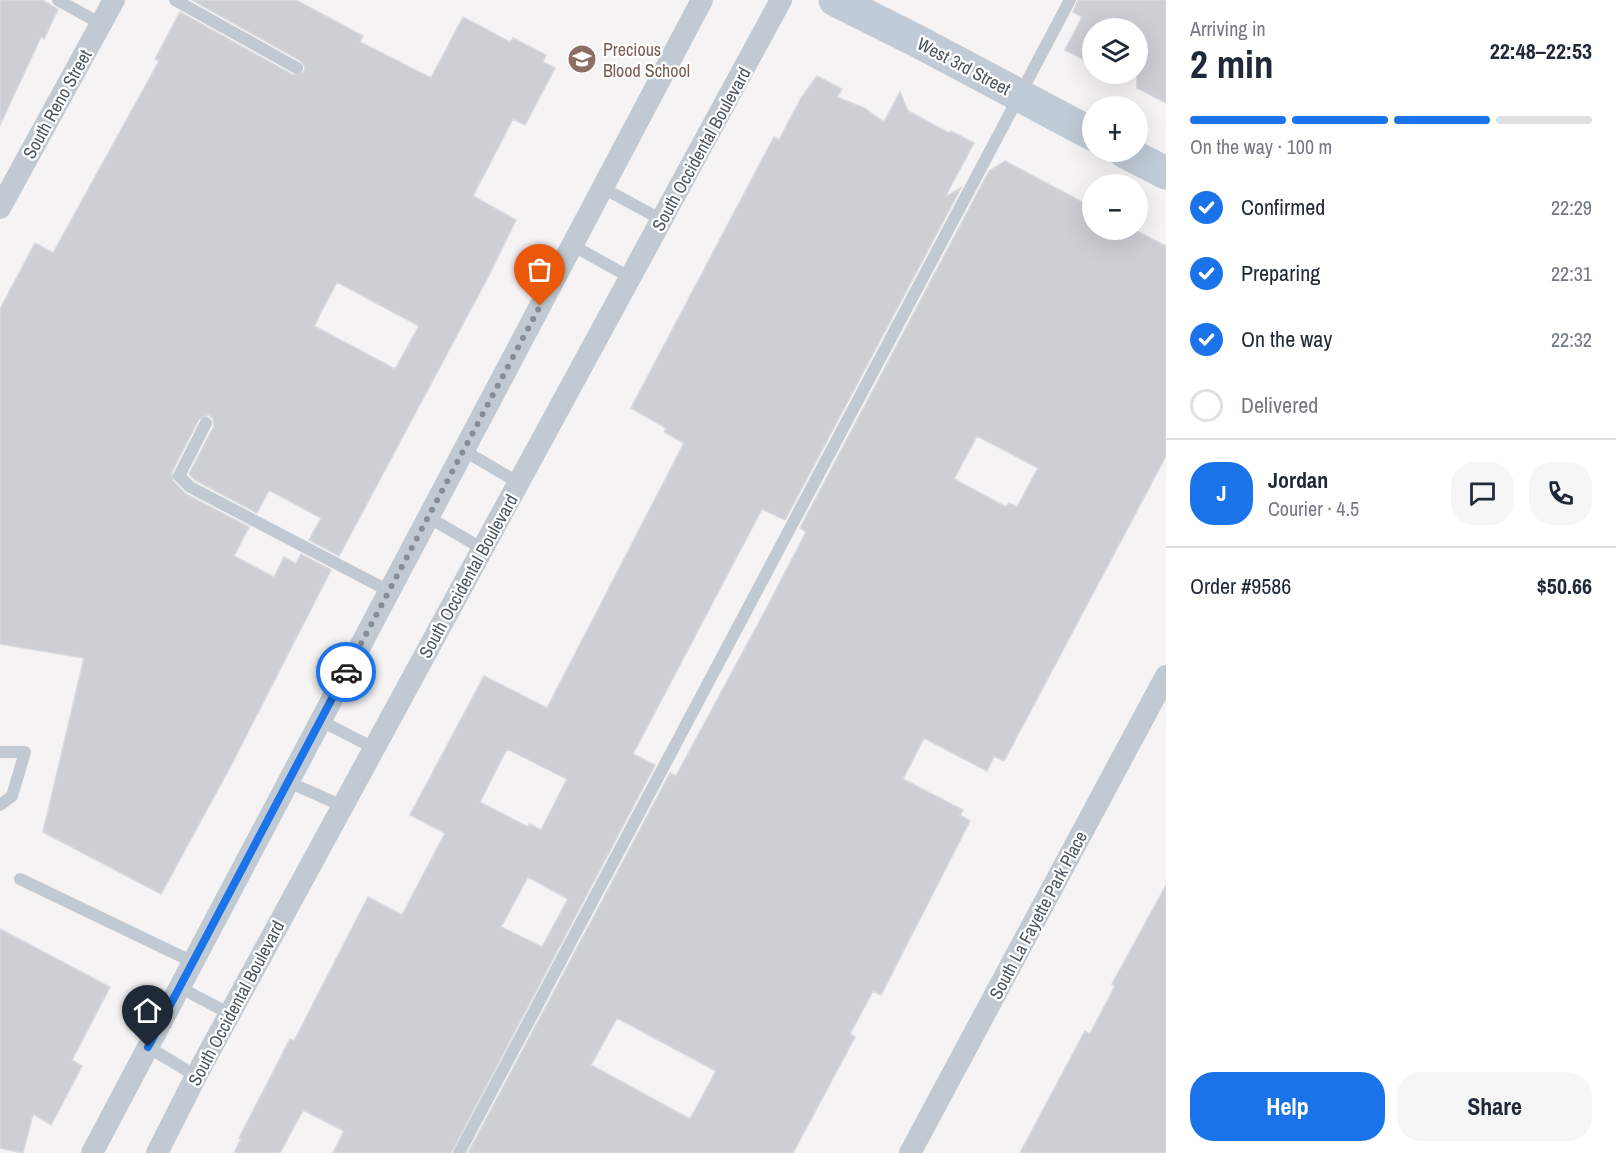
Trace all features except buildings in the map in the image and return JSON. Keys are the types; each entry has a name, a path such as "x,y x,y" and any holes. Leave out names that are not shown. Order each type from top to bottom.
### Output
{"main road":[{"name":"West 3rd Street","path":"835,0 1082,129"},
{"path":"1145,162 1166,173"}],"street":[{"name":"South Reno Street","path":"0,208 114,0"},
{"path":"92,1153 702,0"},
{"name":"South Occidental Boulevard","path":"157,1153 196,1076 781,0"},
{"name":"South La Fayette Park Place","path":"910,1153 1166,676"}],"lane":[{"path":"58,0 101,24"},
{"path":"175,0 297,68"},
{"path":"459,1153 1070,0"},
{"path":"603,188 662,220"},
{"path":"572,244 631,278"},
{"path":"206,423 179,476 190,487 389,591"},
{"path":"464,450 519,483"},
{"path":"428,517 483,549"},
{"path":"321,721 375,748"},
{"path":"0,753 25,753 12,796 0,805"},
{"path":"288,782 343,806"},
{"path":"20,879 193,962"},
{"path":"179,987 230,1014"},
{"path":"148,1047 196,1076"}],"way so far":[{"path":"346,672 540,306"}],"place":[{"name":"Precious Blood School","path":"582,59"}],"route":[{"path":"148,1047 346,672"}]}
